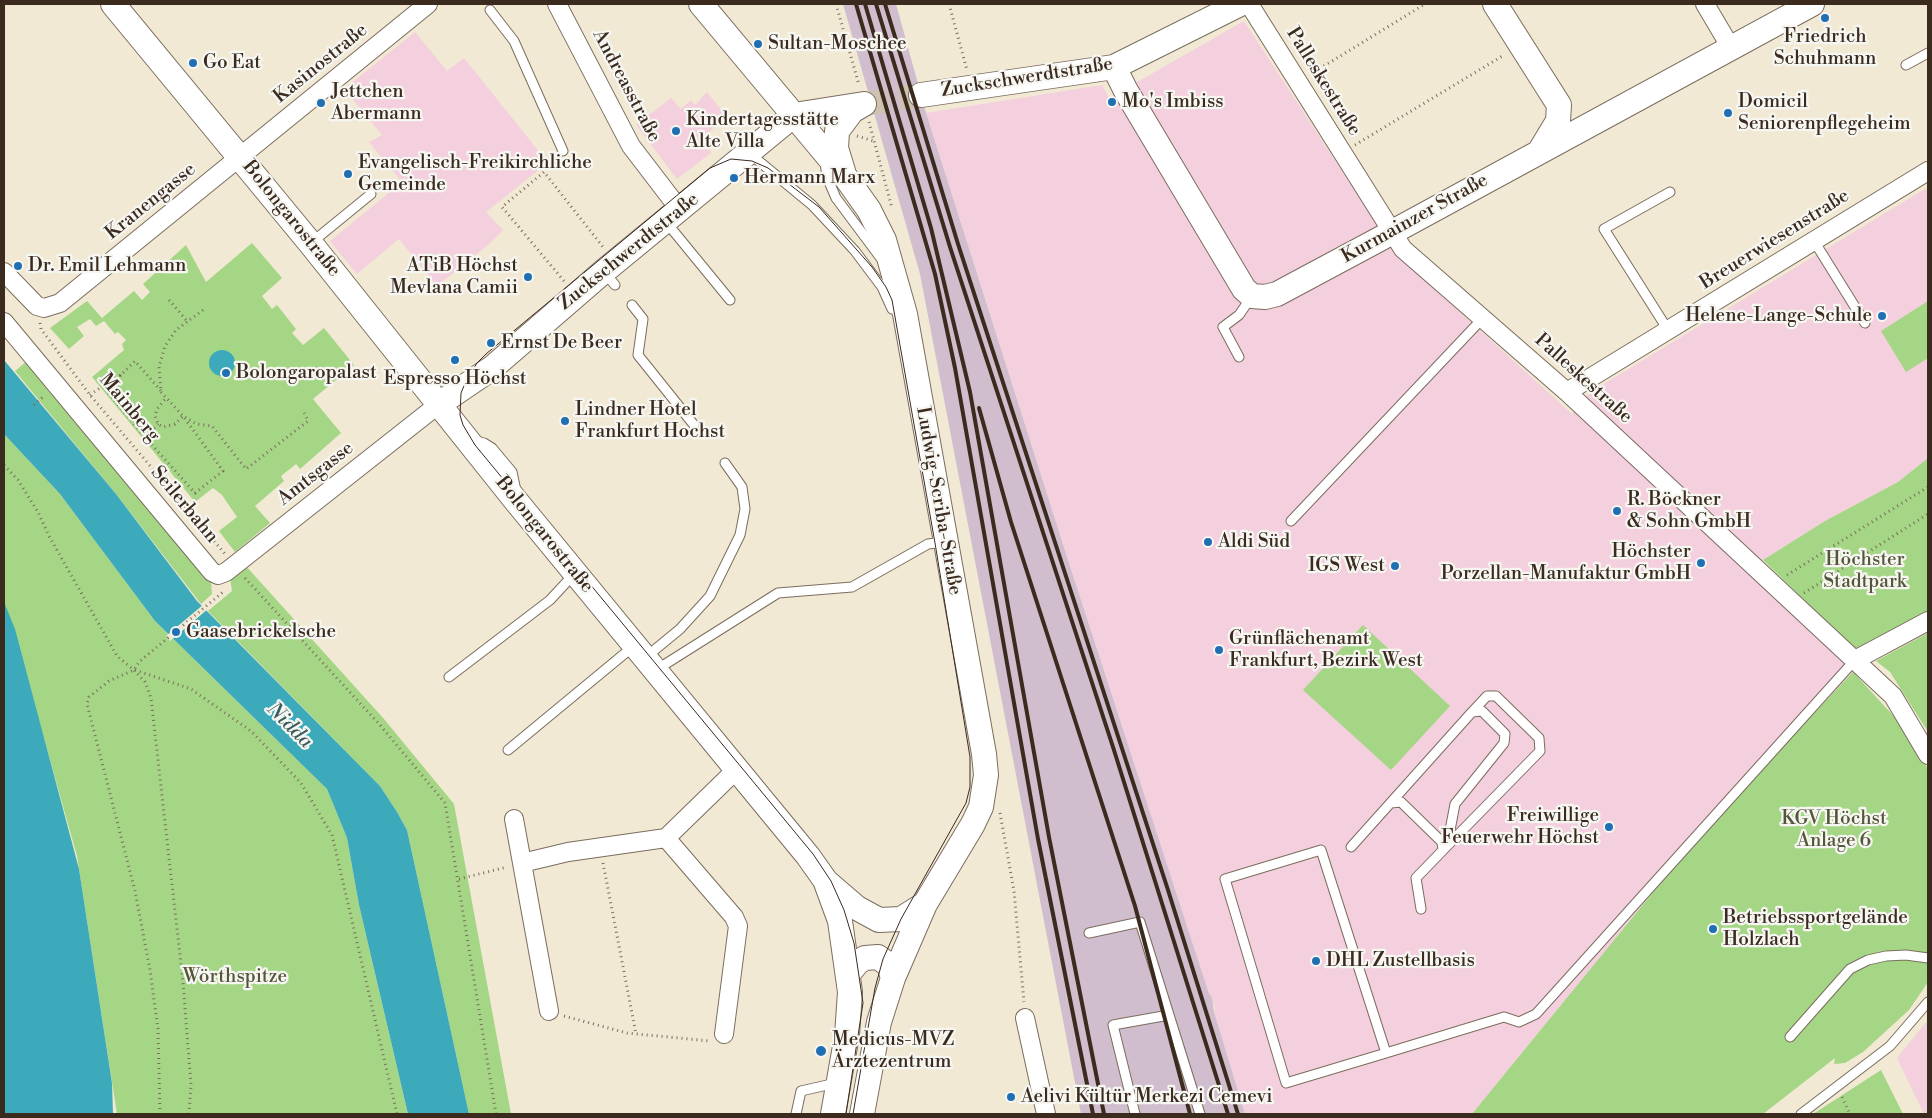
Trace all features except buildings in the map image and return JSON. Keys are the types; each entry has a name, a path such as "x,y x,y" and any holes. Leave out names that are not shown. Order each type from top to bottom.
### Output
{"main road":[{"name":"Bolongarostraße","path":"113,4 311,244 516,501 808,856 825,880 840,921 848,974 850,1014 832,1114"},
{"name":"Ludwig-Scriba-Straße","path":"701,4 847,179 878,226 905,314 915,396 945,542 986,774 981,806 973,824 925,904"},
{"name":"Zuckschwerdtstraße","path":"921,96 1114,67 1240,4"},
{"path":"1495,4 1559,104 1558,121 1540,150"},
{"name":"Kurmainzer Straße","path":"1252,296 1265,298 1277,294 1812,4"},
{"path":"1114,67 1126,91 1239,281 1252,296"},
{"path":"794,115 864,104"},
{"path":"847,179 838,158 835,141 837,131 852,111 864,104"},
{"path":"1559,104 1584,113 1612,113"},
{"name":"Zuckschwerdtstraße","path":"439,404 486,372 609,278 673,216 794,115"},
{"path":"825,880 858,908 879,920 900,919 925,904"},
{"path":"862,1114 879,1022 893,978 925,904"},
{"path":"848,974 858,962 865,958 878,957 889,965 893,978"}],"street":[{"name":"Kasinostraße","path":"240,157 428,4"},
{"name":"Andreasstraße","path":"557,4 631,146 673,216"},
{"name":"Palleskestraße","path":"1249,4 1403,249 1567,392 1893,696 1928,755"},
{"path":"1705,4 1731,48"},
{"name":"Kranengasse","path":"37,306 44,308 60,303 240,157"},
{"name":"Breuerwiesenstraße","path":"1567,392 1928,171"},
{"path":"4,272 37,306"},
{"name":"Seilerbahn","path":"4,322 212,572 218,575"},
{"name":"Amtsgasse","path":"218,575 234,566 439,404"},
{"path":"1855,660 1928,621"},
{"path":"522,863 600,847 666,838 737,769"},
{"path":"514,818 549,1011"},
{"path":"666,838 734,917 738,926 724,1034"},
{"path":"1025,1018 1046,1114"}],"lane":[{"path":"490,10 514,41 563,152"},
{"path":"1906,65 1928,53"},
{"path":"837,131 824,153 827,177 836,198 884,262 897,285"},
{"path":"749,152 812,205 855,252 882,287 896,322 915,396"},
{"path":"1668,330 1604,229 1670,192"},
{"path":"311,244 371,194"},
{"path":"673,216 730,300"},
{"path":"1814,241 1865,323"},
{"path":"1239,357 1223,327 1239,315 1252,296"},
{"path":"632,305 643,319 638,355 694,425"},
{"path":"1291,521 1483,318"},
{"path":"508,750 645,658 680,628 710,596 740,534 745,509 742,487 725,463"},
{"path":"645,658 778,593 852,587 928,544 945,542"},
{"path":"449,678 550,600 576,573"},
{"path":"1386,1053 1321,850 1224,879 1286,1083 1386,1053 1504,1017 1519,1022 1536,1014 1855,660"},
{"path":"1351,847 1487,696 1496,696 1539,738 1540,751 1416,878 1421,909"},
{"path":"1445,848 1455,804 1504,743 1505,734 1482,711 1472,712"},
{"path":"1391,803 1401,802 1442,842 1445,848"},
{"path":"1089,933 1140,922 1200,1114"},
{"path":"1790,1038 1850,969 1868,960 1886,956 1906,955 1928,958"},
{"path":"1801,1114 1890,1046 1928,1002"},
{"path":"1135,1114 1114,1025 1169,1015"},
{"path":"796,1114 801,1091 838,1082"}],"path":[{"path":"836,4 864,104"},
{"path":"949,4 972,87"},
{"path":"1298,83 1425,4"},
{"path":"1342,153 1521,45"},
{"path":"564,281 502,207 544,172 603,248"},
{"path":"169,300 186,320"},
{"name":"Mainberg","path":"37,306 41,329 90,395 234,566 380,725 445,804 459,879 496,1114"},
{"path":"161,392 159,367 165,346 186,320 203,310"},
{"path":"135,361 183,416 223,471 195,493 106,390 121,375 135,361"},
{"path":"90,395 121,375"},
{"path":"166,398 157,409 155,416 158,424 163,427 175,424 183,416"},
{"path":"183,416 197,424 212,426 246,469 308,420 303,410"},
{"path":"146,437 158,424"},
{"path":"4,464 18,480 38,512 49,536 117,656 145,682 151,698 183,982 191,1085 189,1114"},
{"path":"1774,583 1928,487"},
{"path":"1793,601 1928,514"},
{"path":"160,1114 158,1029 150,970 135,891 88,704 89,697 109,681 134,670 144,658 223,592"},
{"path":"134,670 191,689 251,731 301,783 328,828 332,835 343,875 397,1114"},
{"path":"1000,809 1014,892 1025,1018"},
{"path":"600,847 636,1034"},
{"path":"459,879 522,863"},
{"path":"549,1011 636,1034 721,1042 724,1034"},
{"path":"1838,1087 1850,1114"}],"shaded area":[{"path":"843,4 896,4 926,113 1067,557 1209,994 1212,997 1214,1012 1245,1114 1081,1114 920,274"},
{"path":"1244,21 1396,254 1572,414 1589,393 1928,187 1928,458 1898,482 1825,521 1763,560 1749,574 1853,672 1699,836 1472,1114 1245,1114 1214,1012 1215,1008 1212,997 1209,995 1067,557 926,113 1102,85 1109,98"},
{"path":"415,32 447,71 464,58 545,159 538,164 541,168 486,212 503,230 488,245 437,286 399,239 357,274 330,241 402,182 369,142 382,135 344,89"},
{"name":"Kindertagesstätte Alte Villa","path":"707,92 727,117 704,136 711,153 677,179 636,125 671,98 681,109 691,100 695,105"},
{"path":"1928,1020 1928,1114 1924,1114 1897,1058"}],"green space":[{"path":"252,243 282,278 262,296 272,309 277,305 296,329 292,333 303,345 324,328 354,365 313,399 341,433 300,469 296,464 281,476 284,481 255,506 270,523 235,552 219,531 237,517 222,495 213,488 195,502 92,377 124,350 122,344 126,340 118,332 115,334 104,321 96,326 90,319 77,327 84,336 69,349 50,328 87,301 102,318 134,291 142,300 150,292 143,284 186,245 206,282"},
{"path":"1928,301 1928,358 1906,372 1881,331"},
{"path":"28,360 211,582 212,594 201,604 116,494 15,371"},
{"name":"Wörthspitze","path":"4,434 60,494 155,621 327,789 347,838 359,905 408,1114 117,1114 77,856 11,621 4,604"},
{"name":"Höchster Stadtpark","path":"1928,458 1928,614 1859,653 1763,560 1825,521 1898,482"},
{"path":"245,565 384,719 454,804 511,1114 469,1114 407,830 397,812 380,786 208,611 232,591 230,578"},
{"path":"1363,625 1450,706 1391,770 1303,690"},
{"path":"1928,633 1928,732 1890,672 1876,661"},
{"name":"KGV Höchst Anlage 6","path":"1853,672 1901,724 1928,769 1928,982 1909,1010 1863,1052 1845,1063 1834,1064 1835,1058 1763,1114 1472,1114 1699,836"},
{"path":"1881,1070 1903,1114 1813,1114"}],"water":[{"path":"222,350 231,354 235,363 231,372 222,376 213,372 209,363 213,354"},
{"name":"Nidda","path":"4,360 116,494 197,601 380,786 397,812 407,830 469,1114 408,1114 359,905 347,838 327,789 155,621 60,494 4,434"},
{"path":"4,602 15,629 79,869 112,1083 113,1114 4,1114"}],"pier":[{"name":"Gaasebrickelsche","path":"204,604 208,609 170,641 166,636"}],"tunnel":[{"path":"864,104 921,95"}],"tram line":[{"path":"846,1114 863,1003 854,943 844,910 831,881 813,854 475,445 463,425 460,415 461,393 466,381 477,363 486,354 710,168 731,159 752,161 768,168 819,207 872,267 886,287 892,300 935,543 970,757 970,787 966,803 901,919 883,959 875,988 853,1114"}],"railway":[{"path":"856,4 935,274 955,368 1038,839 1093,1114"},
{"path":"865,4 931,228 970,392 1049,837 1104,1114"},
{"path":"876,4 950,247 1113,747 1228,1114"},
{"path":"885,4 958,244 1168,890 1238,1114"},
{"path":"979,408 1011,522 1135,906 1190,1114"}],"place":[{"name":"Friedrich Schuhmann","path":"1825,18"},
{"name":"Sultan-Moschee","path":"758,44"},
{"name":"Go Eat","path":"193,63"},
{"name":"Mo's Imbiss","path":"1112,102"},
{"name":"Jettchen Abermann","path":"321,103"},
{"name":"Domicil Seniorenpflegeheim","path":"1728,113"},
{"name":"Kindertagesstätte Alte Villa","path":"676,131"},
{"name":"Evangelisch-Freikirchliche Gemeinde","path":"348,174"},
{"name":"Hermann Marx","path":"734,178"},
{"name":"Dr. Emil Lehmann","path":"18,266"},
{"name":"ATiB Höchst Mevlana Camii","path":"528,277"},
{"name":"Helene-Lange-Schule","path":"1882,316"},
{"name":"Ernst De Beer","path":"491,343"},
{"name":"Espresso Höchst","path":"455,360"},
{"name":"Bolongaropalast","path":"226,373"},
{"name":"Lindner Hotel Frankfurt Hochst","path":"565,421"},
{"name":"R. Böckner & Sohn GmbH","path":"1617,511"},
{"name":"Aldi Süd","path":"1208,542"},
{"name":"Höchster Porzellan-Manufaktur GmbH","path":"1701,563"},
{"name":"IGS West","path":"1395,566"},
{"name":"Gaasebrickelsche","path":"176,632"},
{"name":"Grünflächenamt Frankfurt, Bezirk West","path":"1219,650"},
{"name":"Freiwillige Feuerwehr Höchst","path":"1609,827"},
{"name":"Betriebssportgelände Holzlach","path":"1713,929"},
{"name":"DHL Zustellbasis","path":"1316,961"},
{"name":"Medicus-MVZ Ärztezentrum","path":"821,1051"},
{"name":"Aelivi Kültür Merkezi Cemevi","path":"1011,1097"}]}
